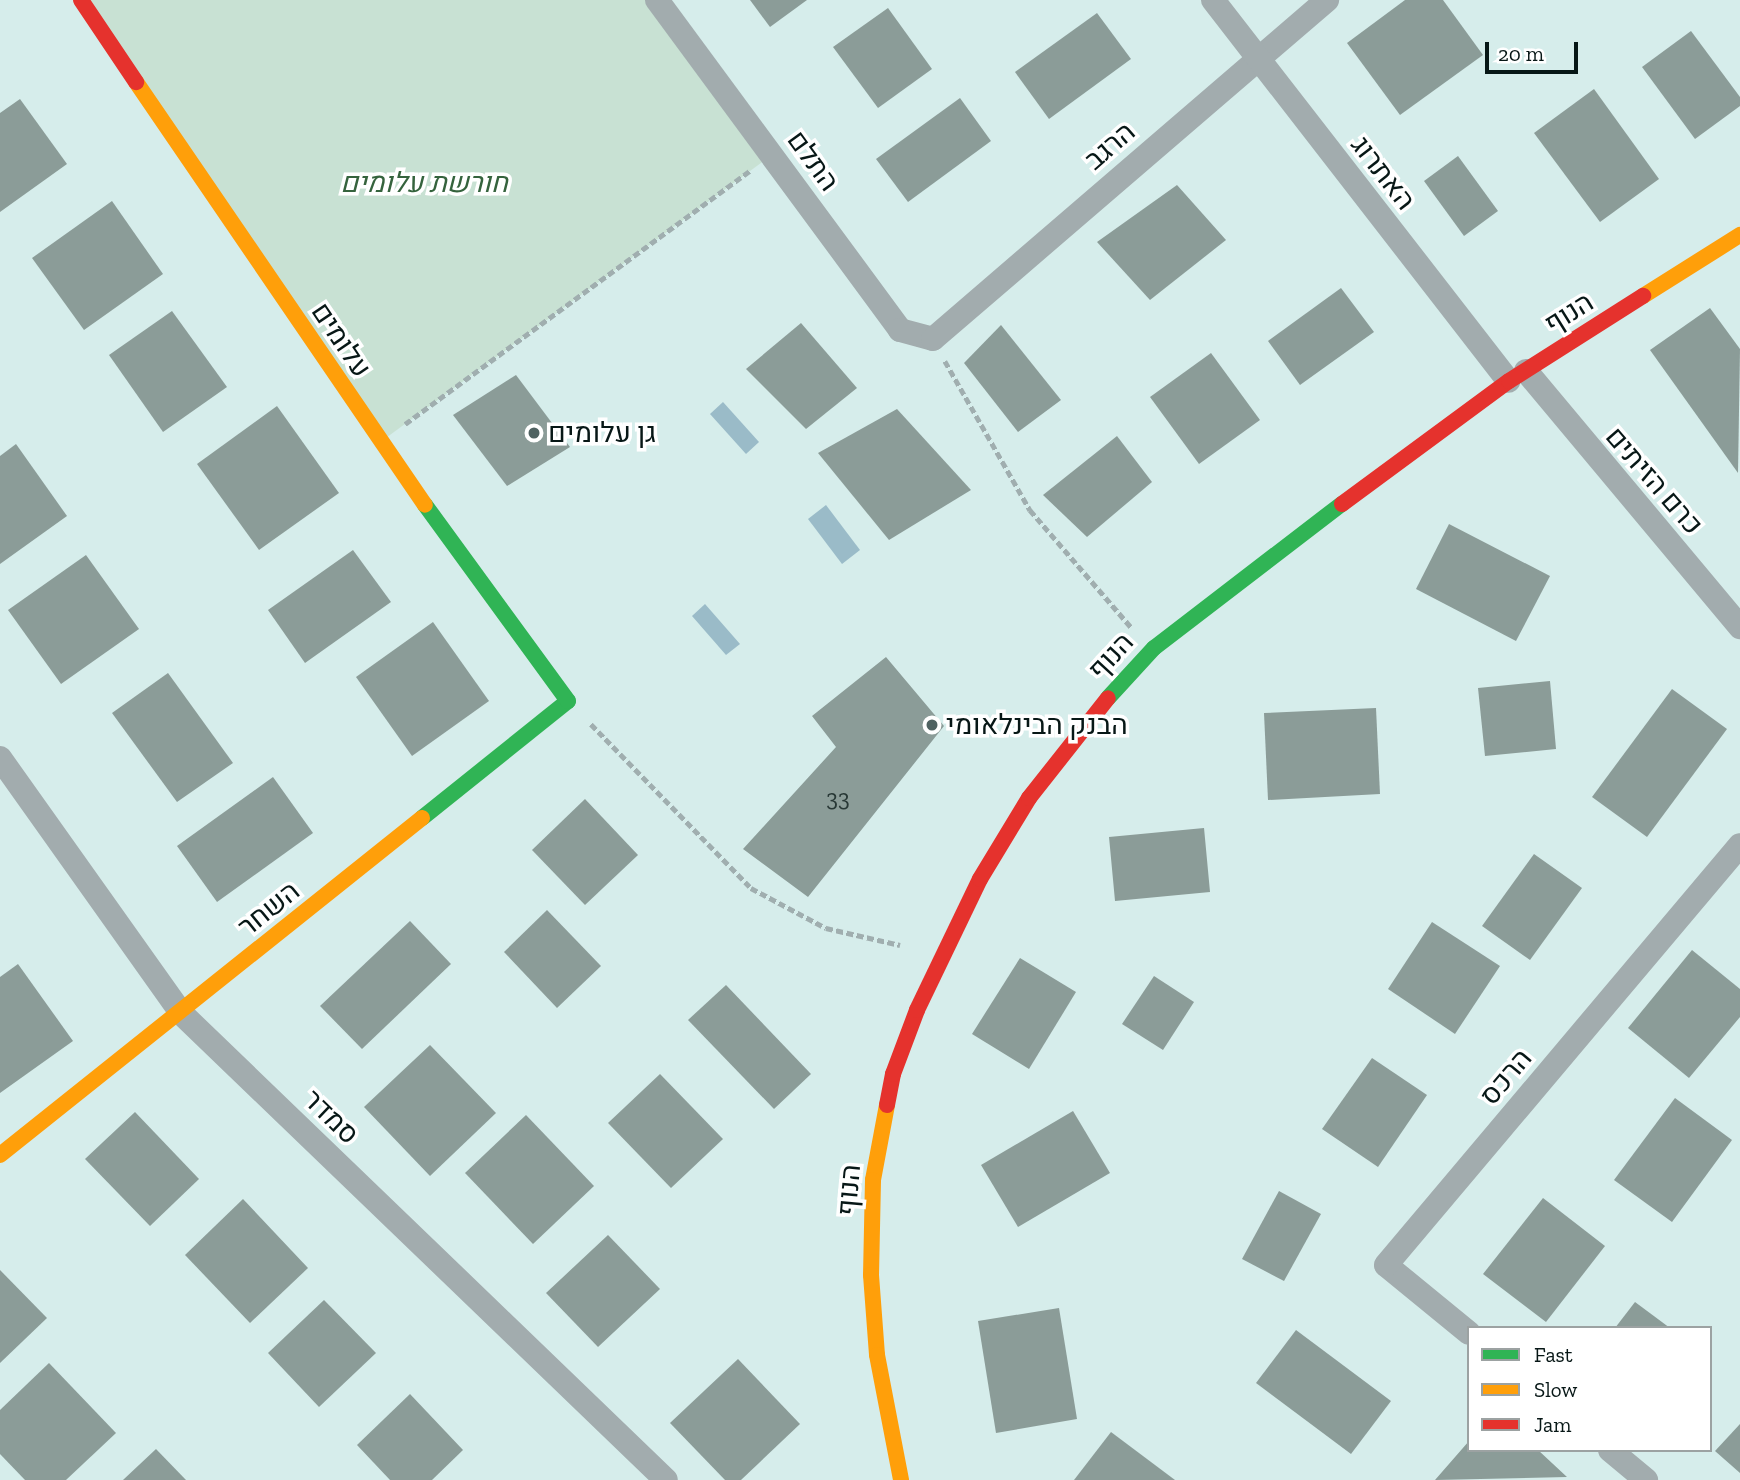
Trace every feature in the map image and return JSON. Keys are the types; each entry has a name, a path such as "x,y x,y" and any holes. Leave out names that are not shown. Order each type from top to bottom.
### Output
{"street":[{"name":"עלומים","path":"81,0 379,443 568,701"},
{"name":"התלם","path":"657,0 900,330 933,339"},
{"name":"האתרוג","path":"1213,0 1255,58 1517,376"},
{"name":"הרגב","path":"933,339 1255,58 1327,0"},
{"name":"הנוף","path":"901,1480 877,1355 871,1275 873,1180 893,1074 946,948 980,878 1022,809 1092,715 1154,648 1222,592 1517,376 1740,235"},
{"name":"כרם הזיתים","path":"1517,376 1567,425 1740,626"},
{"name":"השחר","path":"0,1155 568,701"},
{"name":"סמדר","path":"0,758 181,1013 666,1480"},
{"name":"הרכס","path":"1467,1332 1386,1265 1740,845"},
{"path":"1612,1452 1646,1480"}],"path":[{"path":"379,443 772,155"},
{"path":"933,339 1030,510 1116,614 1154,648"},
{"path":"568,701 751,888 826,928 900,944"}],"green space":[{"name":"חורשת עלומים","path":"81,0 657,0 772,155 379,443"}],"water":[{"path":"723,402 759,442 746,454 710,414"},
{"path":"826,505 860,550 842,564 808,519"},
{"path":"705,604 740,644 726,655 692,616"}],"building":[{"path":"750,0 807,0 770,27"},
{"path":"1405,0 1443,0 1483,55 1400,115 1347,43"},
{"path":"888,8 932,69 878,108 833,47"},
{"path":"1097,13 1131,59 1049,119 1015,72"},
{"path":"1691,31 1740,97 1740,106 1695,139 1642,67"},
{"path":"1594,89 1659,179 1600,222 1534,133"},
{"path":"960,98 991,141 908,202 876,159"},
{"path":"20,99 67,164 0,212 0,113"},
{"path":"1458,156 1498,211 1464,236 1424,181"},
{"path":"1177,185 1226,240 1150,300 1097,242"},
{"path":"112,201 163,274 84,330 32,258"},
{"path":"1341,288 1374,332 1300,385 1268,341"},
{"path":"1710,308 1740,349 1738,473 1650,350"},
{"path":"172,311 227,387 163,432 109,355"},
{"path":"801,323 857,388 806,429 746,369"},
{"path":"1001,325 1061,400 1018,432 964,363"},
{"path":"1211,353 1260,420 1199,464 1150,397"},
{"path":"516,375 570,447 507,486 453,415"},
{"path":"277,406 339,493 259,550 197,464"},
{"path":"897,409 971,490 889,540 818,453"},
{"path":"1117,436 1152,482 1087,537 1043,495"},
{"path":"16,444 67,516 0,564 0,456"},
{"path":"1449,524 1550,576 1516,641 1416,589"},
{"path":"353,550 391,602 305,663 268,610"},
{"path":"86,555 139,629 61,684 8,610"},
{"path":"433,622 489,701 412,756 356,677"},
{"path":"886,657 944,726 808,897 743,849 836,747 812,716"},
{"path":"168,673 233,763 177,802 112,713"},
{"path":"1550,681 1556,749 1485,756 1478,688"},
{"path":"1672,689 1727,729 1647,837 1592,797"},
{"path":"1376,708 1380,794 1268,800 1264,713"},
{"path":"273,777 313,833 217,902 177,846"},
{"path":"585,799 638,855 585,905 532,850"},
{"path":"1204,828 1210,892 1115,901 1109,837"},
{"path":"1534,854 1582,888 1530,960 1482,926"},
{"path":"547,910 601,966 557,1008 504,952"},
{"path":"410,921 451,964 362,1049 320,1006"},
{"path":"1432,922 1500,966 1455,1034 1388,989"},
{"path":"1692,950 1740,989 1740,1017 1689,1078 1628,1028"},
{"path":"1020,958 1076,992 1029,1069 972,1034"},
{"path":"18,964 73,1041 0,1093 0,977"},
{"path":"1154,976 1194,1002 1163,1050 1122,1024"},
{"path":"726,985 811,1074 774,1109 688,1020"},
{"path":"430,1045 496,1113 430,1176 364,1107"},
{"path":"1372,1058 1427,1095 1378,1167 1322,1129"},
{"path":"660,1074 723,1139 671,1188 608,1123"},
{"path":"1675,1098 1732,1140 1672,1222 1614,1180"},
{"path":"1073,1111 1110,1173 1018,1227 981,1165"},
{"path":"135,1112 199,1179 150,1226 85,1159"},
{"path":"526,1115 594,1186 533,1244 465,1173"},
{"path":"1279,1191 1321,1214 1284,1281 1242,1259"},
{"path":"1543,1198 1605,1246 1546,1322 1483,1274"},
{"path":"243,1199 308,1268 250,1323 185,1255"},
{"path":"608,1235 660,1289 598,1347 546,1293"},
{"path":"0,1270 47,1318 0,1363"},
{"path":"324,1300 376,1353 319,1407 268,1353"},
{"path":"1635,1302 1667,1326 1617,1326"},
{"path":"1059,1308 1077,1419 996,1433 978,1321"},
{"path":"1296,1330 1391,1401 1351,1454 1256,1383"},
{"path":"738,1359 800,1424 741,1480 725,1480 670,1423"},
{"path":"49,1363 116,1433 66,1480 25,1480 0,1454 0,1410"},
{"path":"410,1394 463,1450 432,1480 390,1480 357,1445"},
{"path":"1740,1424 1740,1473 1715,1451"},
{"path":"1111,1432 1175,1480 1074,1480"},
{"path":"1467,1443 1467,1452 1540,1452 1567,1477 1435,1480"},
{"path":"156,1449 186,1480 123,1480"}],"traffic: fast":[{"path":"1108,698 1154,648 1342,504"},
{"path":"422,818 568,701 425,505"}],"traffic: slow":[{"path":"136,82 425,505"},
{"path":"1643,296 1740,235"},
{"path":"0,1155 422,818"},
{"path":"887,1105 873,1180 871,1275 877,1355 901,1480"}],"traffic: jam":[{"path":"81,0 136,82"},
{"path":"1342,504 1509,381 1643,296"},
{"path":"887,1105 893,1074 917,1010 980,879 1029,798 1108,698"}],"place":[{"name":"גן עלומים","path":"534,433"},
{"name":"הבנק הבינלאומי","path":"932,725"}]}
